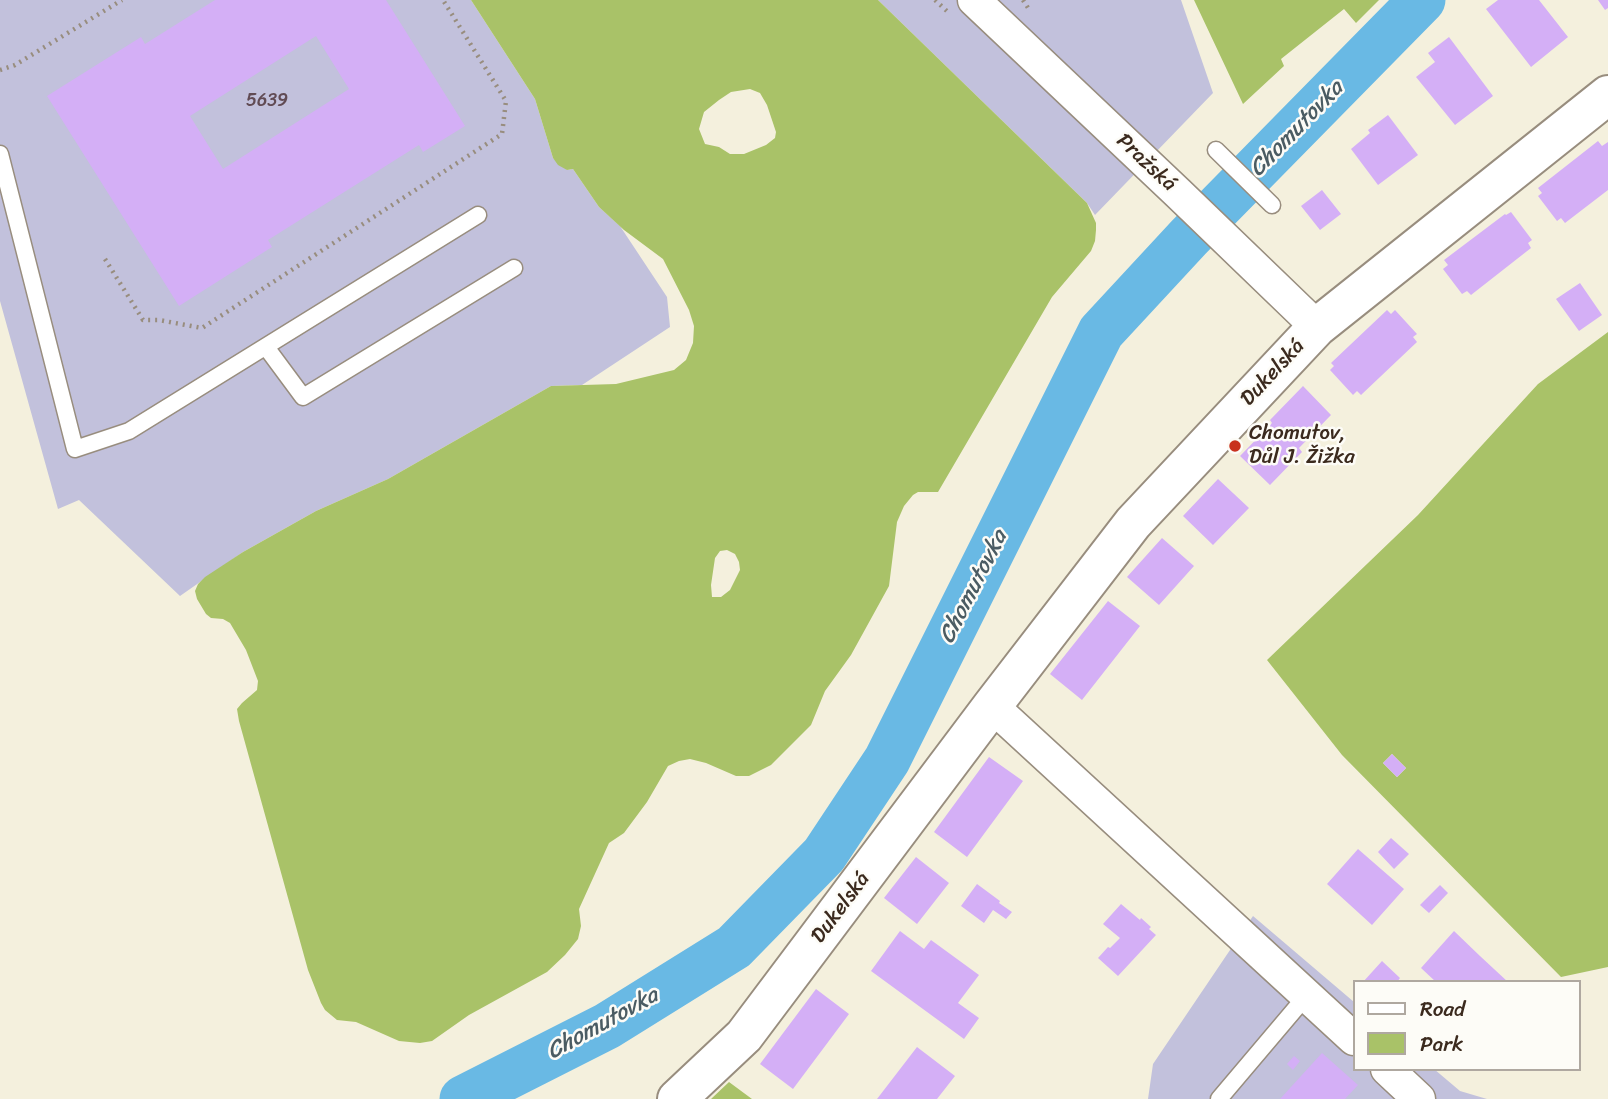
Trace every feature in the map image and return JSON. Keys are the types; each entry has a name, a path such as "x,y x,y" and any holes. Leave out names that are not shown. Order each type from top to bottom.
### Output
{"street":[{"name":"Pražská","path":"974,0 1317,327"},
{"name":"Dukelská","path":"677,1099 744,1036 1133,523 1317,327 1608,95"},
{"path":"992,706 1352,1037"}],"lane":[{"path":"1216,150 1272,205"},
{"path":"0,154 75,449 129,431 478,215"},
{"path":"266,346 303,397 514,268"},
{"path":"1219,1099 1307,995"}],"path":[{"path":"0,70 15,65 122,0"},
{"path":"105,259 143,320 159,320 202,328 502,134 506,101 443,0"}],"shaded area":[{"path":"0,0 471,0 535,99 553,158 567,170 573,169 599,207 620,226 667,297 670,327 582,385 551,386 388,479 316,511 243,552 180,596 79,500 58,509 0,301"},
{"path":"878,0 1181,0 1213,93 1095,215 1087,203"},
{"path":"1253,916 1352,1000 1352,1071 1436,1071 1460,1091 1487,1099 1148,1099 1153,1064"}],"green space":[{"path":"471,0 878,0 1087,203 1096,223 1095,241 1091,251 1052,297 938,492 918,492 904,506 897,522 889,586 851,655 825,691 811,725 771,765 749,776 736,776 690,759 668,766 647,802 624,833 609,843 579,909 581,926 578,939 565,955 547,972 469,1015 432,1041 399,1041 356,1022 337,1020 321,1003 308,970 239,721 237,709 257,690 258,681 246,650 230,623 206,614 195,591 205,577 243,552 316,511 388,479 551,386 616,384 674,370 686,360 693,343 694,326 689,310 663,259 599,207 573,169 567,170 558,165 553,158 535,99","holes":["750,89 760,93 767,105 776,132 775,138 744,154 730,154 719,147 705,144 699,129 704,112 731,92","727,550 735,554 740,570 730,590 721,597 712,597 715,558 720,551"]},
{"path":"1194,0 1379,0 1356,23 1344,9 1281,59 1284,66 1243,104"},
{"path":"1608,332 1608,967 1561,977 1342,755 1267,660 1418,515 1538,384","holes":["1392,754 1406,768 1397,777 1383,763"]},
{"path":"729,1082 752,1099 711,1099"}],"building":[{"path":"215,0 386,0 465,126 423,152 419,145 268,240 272,247 179,306 47,96 141,37 145,44","holes":["316,36 349,89 223,169 190,116"]},
{"path":"1498,0 1539,0 1568,37 1531,67 1486,9"},
{"path":"1598,0 1608,0 1608,8 1605,10"},
{"path":"1449,37 1493,96 1455,125 1416,77 1435,62 1428,53"},
{"path":"1388,115 1418,155 1378,185 1351,149 1370,133 1368,130"},
{"path":"1598,141 1602,146 1608,142 1608,190 1565,223 1561,218 1557,221 1538,196 1542,193 1538,188"},
{"path":"1322,190 1341,214 1320,230 1301,206"},
{"path":"1511,212 1532,240 1528,243 1531,248 1471,295 1467,291 1462,294 1443,269 1448,265 1444,260"},
{"path":"1580,283 1602,315 1579,331 1556,299"},
{"path":"1387,310 1391,314 1395,310 1417,334 1413,337 1417,342 1361,395 1357,391 1353,395 1330,370 1334,366 1331,363"},
{"path":"1303,386 1331,415 1299,448 1302,452 1270,485 1240,456"},
{"path":"1218,479 1249,508 1213,545 1183,516"},
{"path":"1162,538 1194,566 1159,605 1127,577"},
{"path":"1108,601 1140,626 1082,700 1050,674"},
{"path":"1392,754 1406,768 1397,777 1383,763"},
{"path":"989,757 1023,781 967,857 934,832"},
{"path":"1391,838 1409,854 1394,869 1378,852"},
{"path":"1358,849 1404,889 1372,925 1327,884"},
{"path":"916,857 949,883 917,924 884,898"},
{"path":"977,884 1012,912 1006,919 993,910 984,923 961,906"},
{"path":"1440,885 1448,893 1429,913 1420,905"},
{"path":"1121,904 1140,920 1141,918 1156,935 1118,976 1098,958 1120,938 1103,924"},
{"path":"900,931 924,949 931,940 979,975 958,1003 979,1018 964,1039 871,971"},
{"path":"1454,931 1506,980 1434,980 1421,968"},
{"path":"1382,961 1400,978 1398,980 1365,980"},
{"path":"816,989 849,1014 793,1089 760,1064"},
{"path":"917,1047 955,1076 937,1099 877,1099"},
{"path":"1322,1053 1358,1085 1345,1099 1280,1099"},
{"path":"1294,1056 1300,1061 1293,1070 1287,1064"}],"waterway":[{"name":"Chomutovka","path":"463,1099 607,1026 734,947 824,855 887,760 1101,332 1189,237 1422,0"}],"place":[{"name":"Chomutov, Důl J. Žižka","path":"1235,446"}]}
